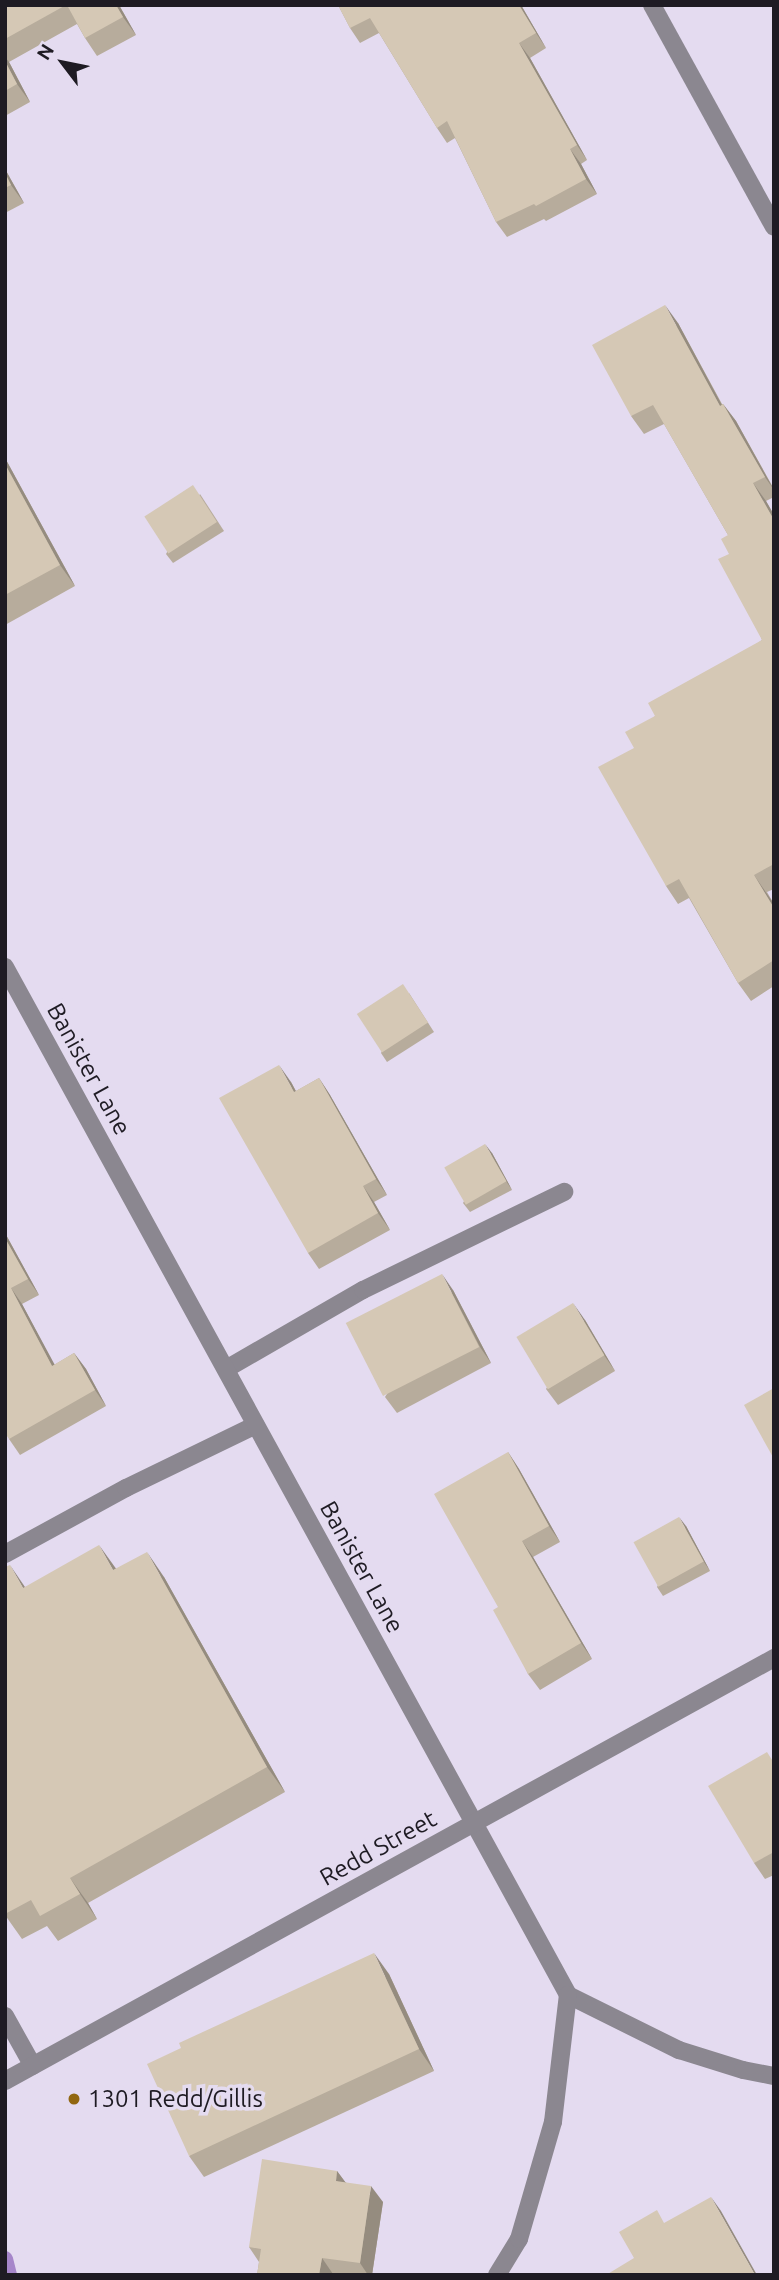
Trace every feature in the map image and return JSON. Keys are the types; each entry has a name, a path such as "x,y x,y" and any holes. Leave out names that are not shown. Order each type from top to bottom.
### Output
{"street":[{"path":"652,5 774,227"},
{"name":"Banister Lane","path":"5,967 568,1995"},
{"path":"226,1369 363,1290 564,1192"},
{"path":"5,1554 126,1488 256,1425"},
{"name":"Redd Street","path":"5,2081 774,1658"},
{"path":"497,2275 519,2239 553,2122 568,1995 679,2050 743,2070 774,2076"},
{"path":"5,2016 33,2066"}],"building":[{"path":"5,5 66,5 5,39"},
{"path":"67,5 116,5 123,17 85,38"},
{"path":"338,5 519,5 536,33 519,43 577,145 570,149 586,179 536,206 534,204 496,222 447,121 437,128 370,18 350,28"},
{"path":"5,61 17,84 5,91"},
{"path":"5,173 11,185 5,188"},
{"path":"665,305 720,406 723,404 765,477 753,483 774,520 774,864 754,875 774,908 774,960 738,983 679,879 666,886 598,767 634,748 625,732 655,716 648,703 762,640 718,559 729,554 721,539 728,535 653,405 631,416 592,345"},
{"path":"5,464 60,565 5,595"},
{"path":"193,485 217,522 168,553 144,517"},
{"path":"403,984 428,1023 382,1053 357,1014"},
{"path":"279,1065 294,1092 319,1078 376,1179 363,1186 378,1213 308,1253 219,1098"},
{"path":"485,1144 506,1181 466,1205 444,1168"},
{"path":"5,1238 28,1279 11,1288 52,1366 74,1353 95,1390 9,1439 5,1433"},
{"path":"442,1274 479,1347 383,1396 346,1323"},
{"path":"573,1303 604,1355 548,1389 516,1337"},
{"path":"774,1388 774,1459 744,1405"},
{"path":"508,1452 549,1526 522,1541 581,1643 528,1674 493,1610 498,1607 434,1494"},
{"path":"679,1517 704,1562 658,1587 634,1542"},
{"path":"99,1545 113,1570 147,1552 267,1767 70,1878 80,1894 40,1916 31,1900 5,1914 5,1567 10,1565 23,1588"},
{"path":"767,1752 774,1763 774,1852 754,1863 708,1786"},
{"path":"374,1953 419,2049 189,2156 147,2064 181,2048 179,2043"},
{"path":"262,2159 337,2171 336,2181 371,2186 360,2263 322,2258 319,2275 257,2275 261,2249 249,2247"},
{"path":"711,2197 755,2275 606,2275 634,2258 619,2232 657,2210 664,2223"}],"waterway":[{"path":"5,2259 9,2275"}],"place":[{"name":"1301 Redd/Gillis","path":"74,2099"}]}
